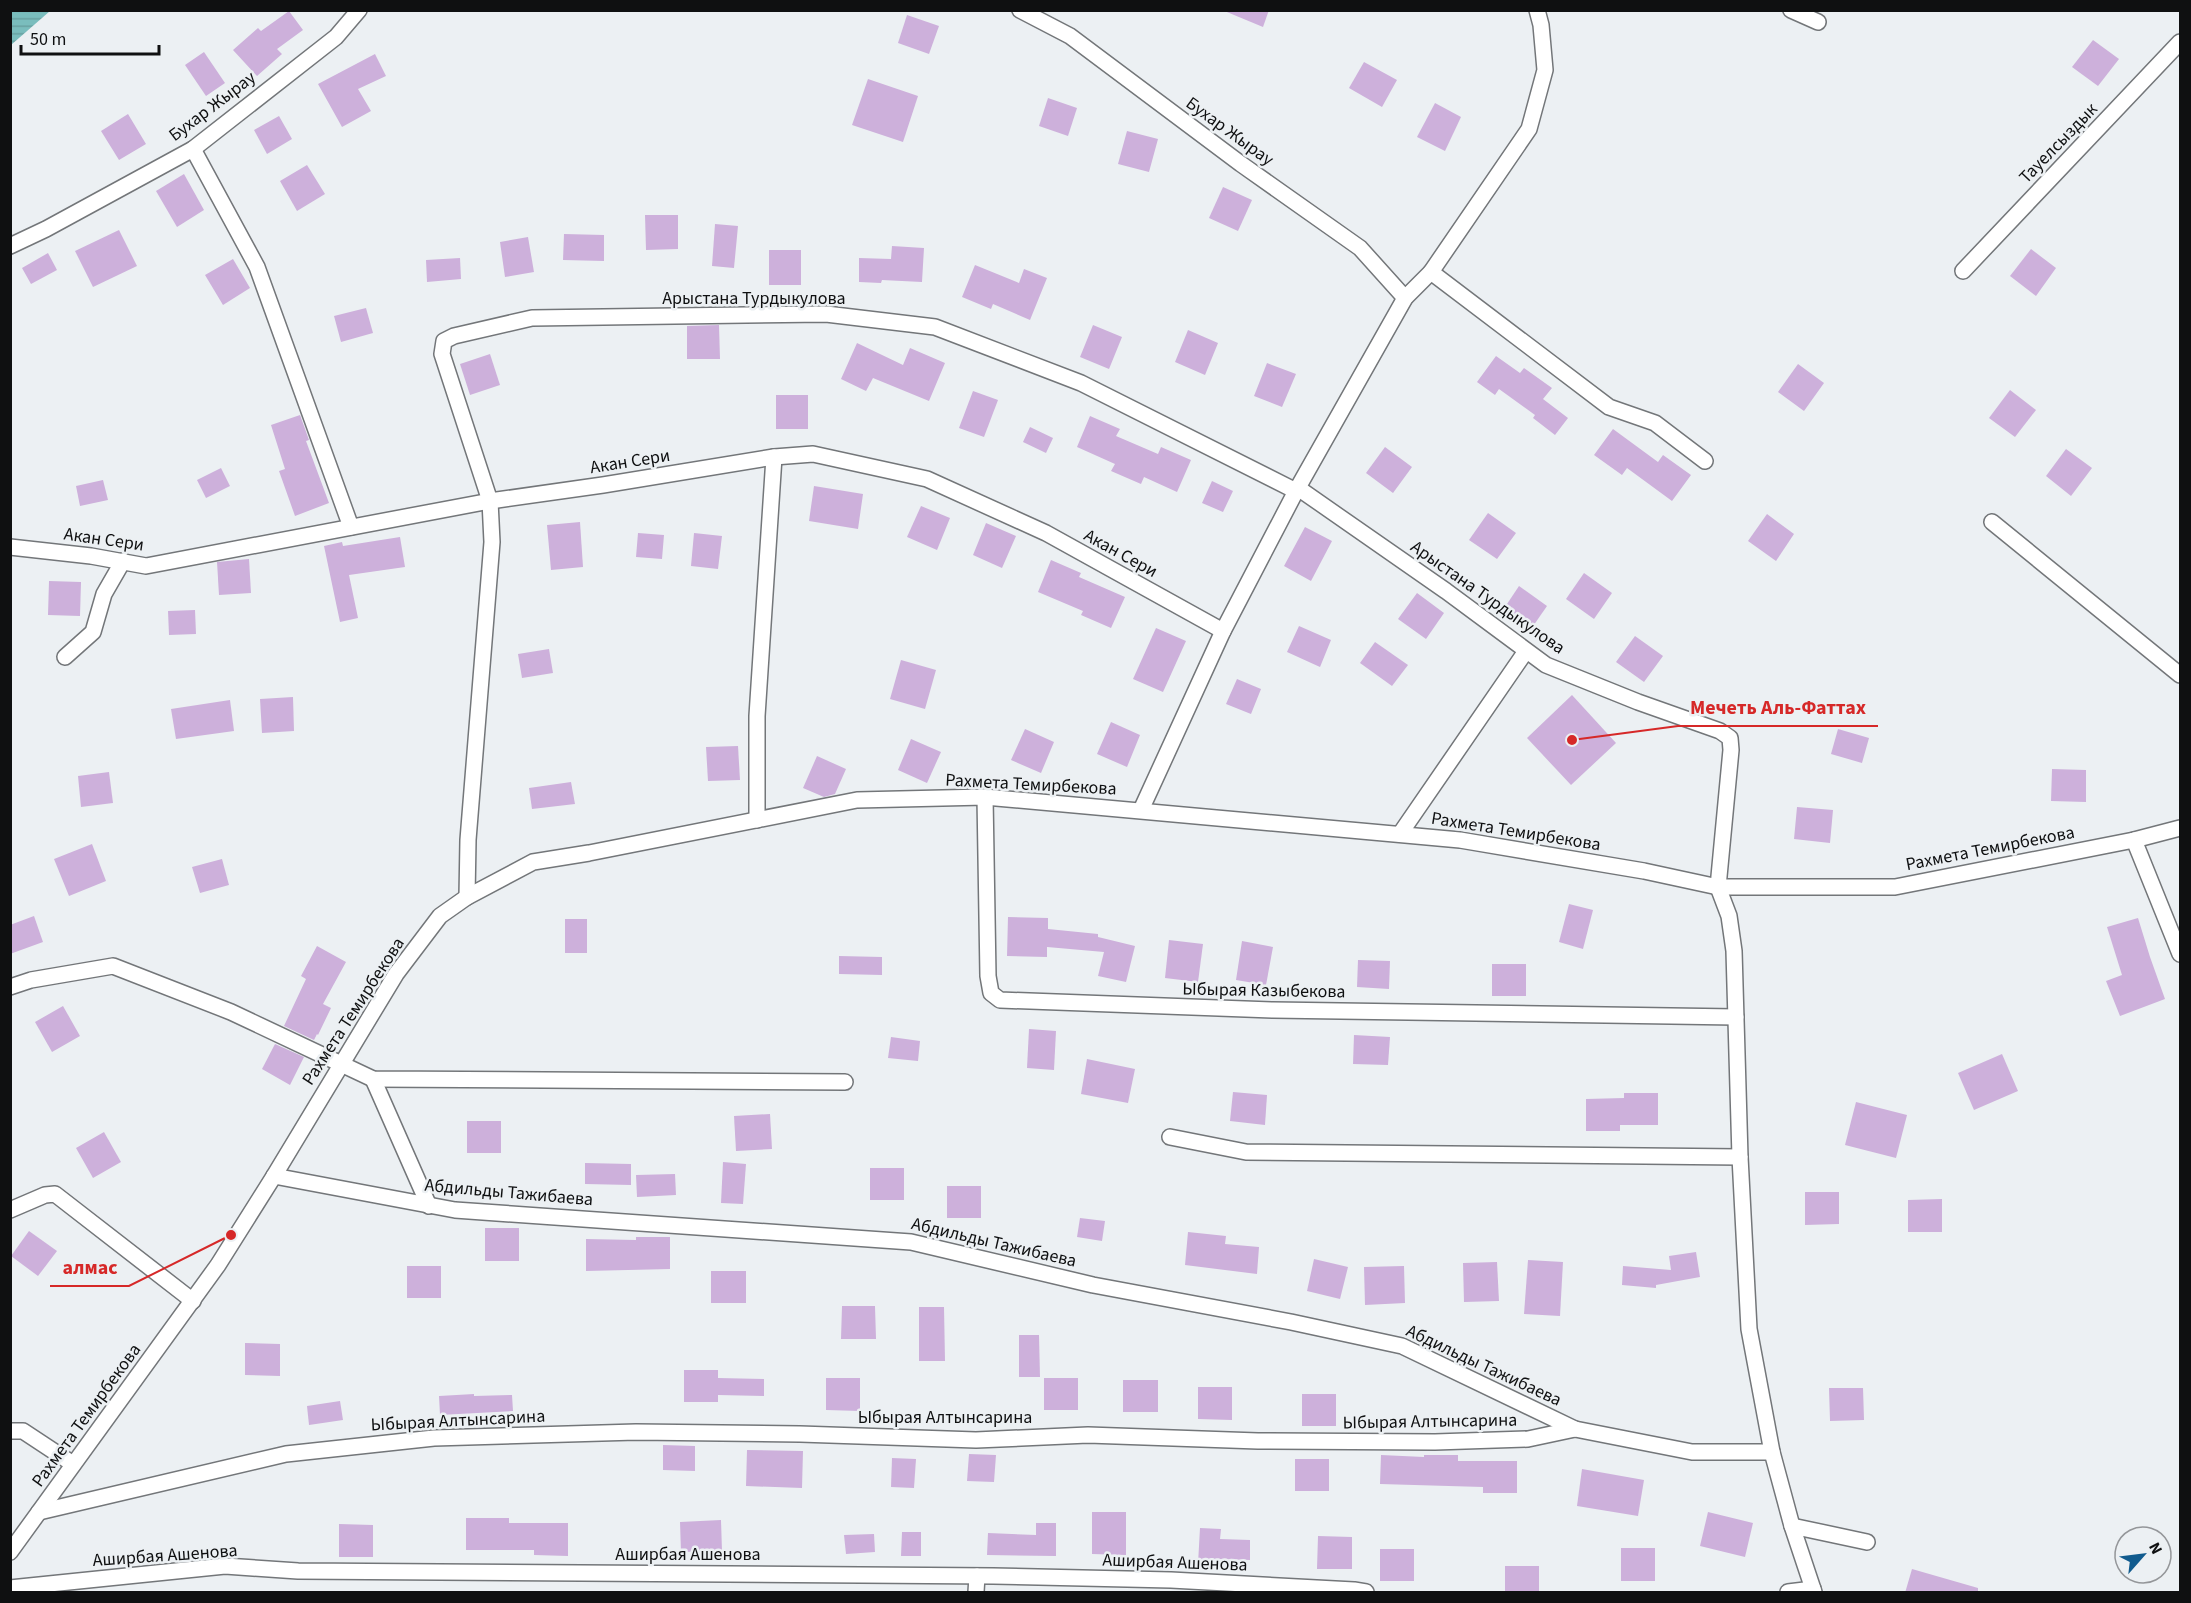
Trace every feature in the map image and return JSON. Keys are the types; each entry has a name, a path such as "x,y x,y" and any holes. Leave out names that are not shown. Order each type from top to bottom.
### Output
{"street":[{"name":"Бухар Жырау","path":"10,246 46,230 193,148 336,37 358,10"},
{"name":"Бухар Жырау","path":"1020,10 1070,36 1241,164 1360,248 1405,298"},
{"path":"1141,810 1223,632 1297,490 1405,298 1431,272 1529,129 1545,69 1542,25 1537,10"},
{"path":"1791,10 1818,22"},
{"name":"Тауелсыздык","path":"1963,271 2181,42"},
{"path":"193,148 257,267 351,527"},
{"path":"1431,272 1609,406 1655,423 1705,461"},
{"name":"Арыстана Турдыкулова","path":"490,501 442,354 444,341 454,336 532,318 826,314 935,327 1081,384 1297,490 1446,591 1546,664 1638,702 1720,730 1730,738 1731,750 1718,887"},
{"name":"Акан Сери","path":"10,547 146,566 490,501 774,457 813,454 927,479 1046,533 1223,632"},
{"path":"758,820 757,716 774,457"},
{"path":"468,897 468,840 492,542 490,501"},
{"path":"1992,522 2181,675"},
{"path":"65,657 93,632 104,594 123,561"},
{"path":"1400,834 1526,651"},
{"name":"Рахмета Темирбекова","path":"10,1552 193,1301 274,1176 396,974 440,916 468,897 532,862 857,800 985,797 1460,840 1644,871 1718,887 1896,886 2134,840 2181,828"},
{"name":"Ыбырая Казыбекова","path":"985,797 988,976 991,993 1000,1000 1273,1011 1736,1017"},
{"path":"2134,840 2181,954"},
{"path":"1718,887 1729,916 1734,951 1740,1157 1749,1329 1772,1452 1792,1526 1814,1591 1788,1593"},
{"path":"10,987 31,980 113,966 231,1012 373,1079 845,1082"},
{"path":"373,1079 429,1206"},
{"path":"1170,1137 1246,1152 1740,1157"},
{"name":"Абдильды Тажибаева","path":"274,1176 455,1210 911,1242 1093,1285 1291,1322 1402,1346 1575,1430"},
{"path":"10,1210 45,1195 55,1194 193,1301"},
{"name":"Ыбырая Алтынсарина","path":"39,1512 286,1454 434,1438 648,1432 976,1440 1088,1435 1258,1441 1435,1442 1528,1439 1575,1430 1692,1452 1772,1452"},
{"path":"10,1431 23,1431 74,1464"},
{"path":"1792,1526 1867,1542"},
{"name":"Аширбая Ашенова","path":"10,1588 225,1566 298,1571 976,1576 1171,1580 1354,1590 1366,1593"},
{"path":"976,1576 976,1593"}],"water":[{"path":"11,10 50,10 50,11 11,45"}],"building":[{"path":"1222,10 1269,10 1263,27"},
{"path":"289,11 303,30 277,49 282,54 257,76 233,50 258,28 261,31"},
{"path":"907,15 939,26 929,54 898,43"},
{"path":"2093,40 2119,59 2098,86 2072,67"},
{"path":"204,52 225,83 206,96 185,65"},
{"path":"375,54 386,76 358,89 371,111 342,127 318,84"},
{"path":"1364,62 1397,80 1382,107 1349,88"},
{"path":"868,79 918,96 903,142 852,125"},
{"path":"1048,98 1077,108 1068,136 1039,126"},
{"path":"1435,103 1461,117 1445,151 1417,137"},
{"path":"128,114 146,144 119,160 101,131"},
{"path":"279,116 292,139 267,154 254,130"},
{"path":"1127,131 1158,139 1149,172 1118,164"},
{"path":"307,165 325,194 297,211 280,181"},
{"path":"184,174 204,210 177,227 156,191"},
{"path":"1223,187 1252,200 1238,231 1209,218"},
{"path":"645,215 678,215 678,249 646,250"},
{"path":"715,224 738,226 734,268 712,266"},
{"path":"119,230 137,266 93,287 75,251"},
{"path":"564,234 604,235 604,261 563,260"},
{"path":"528,237 534,272 505,277 500,242"},
{"path":"892,246 924,248 922,282 882,280 881,283 859,282 859,258 891,259"},
{"path":"2031,249 2056,268 2036,296 2010,276"},
{"path":"769,250 801,250 801,285 769,285"},
{"path":"48,253 57,270 31,284 22,268"},
{"path":"460,258 461,279 427,282 426,260"},
{"path":"233,259 250,288 223,305 205,275"},
{"path":"975,265 1019,283 1024,269 1047,278 1030,320 993,304 991,309 962,297"},
{"path":"366,308 373,333 341,342 334,316"},
{"path":"719,325 720,359 687,359 687,326"},
{"path":"1093,325 1122,337 1109,369 1080,357"},
{"path":"1188,330 1218,343 1205,375 1175,362"},
{"path":"857,343 903,365 910,348 945,363 929,401 873,378 866,391 841,379"},
{"path":"490,354 500,385 470,395 460,364"},
{"path":"1496,356 1520,373 1524,368 1552,388 1543,399 1568,418 1555,435 1533,418 1535,415 1499,389 1495,395 1477,382"},
{"path":"1267,363 1296,374 1282,407 1254,396"},
{"path":"1798,364 1824,383 1804,411 1778,392"},
{"path":"2010,390 2036,410 2015,437 1989,418"},
{"path":"973,391 998,400 984,437 959,428"},
{"path":"776,395 808,395 808,429 776,429"},
{"path":"300,415 309,440 306,441 329,503 295,516 279,471 285,469 271,425"},
{"path":"1090,416 1120,429 1116,436 1158,454 1161,447 1191,460 1177,492 1144,477 1141,484 1111,471 1115,464 1077,447"},
{"path":"1030,427 1053,438 1046,453 1023,442"},
{"path":"1613,429 1658,462 1663,455 1691,475 1672,501 1627,468 1622,475 1594,455"},
{"path":"1385,447 1412,467 1393,493 1366,473"},
{"path":"2066,449 2092,468 2071,496 2046,476"},
{"path":"221,468 230,486 206,498 197,480"},
{"path":"103,480 108,500 80,506 76,486"},
{"path":"1212,481 1233,491 1223,512 1202,503"},
{"path":"814,486 863,494 858,529 809,521"},
{"path":"921,506 950,518 937,550 907,537"},
{"path":"1488,513 1516,533 1497,559 1469,540"},
{"path":"1767,514 1794,534 1776,561 1748,541"},
{"path":"580,522 583,567 551,570 547,525"},
{"path":"986,523 1016,536 1002,568 973,555"},
{"path":"1305,527 1332,541 1311,581 1284,566"},
{"path":"638,533 664,535 662,559 636,557"},
{"path":"694,533 722,536 718,569 691,566"},
{"path":"400,537 405,567 349,575 358,618 340,622 324,546 342,542 343,546"},
{"path":"249,559 251,593 219,595 217,562"},
{"path":"1051,560 1081,573 1079,577 1125,597 1111,628 1081,615 1083,611 1038,592"},
{"path":"1584,573 1612,593 1594,619 1566,599"},
{"path":"49,581 81,582 80,616 48,615"},
{"path":"1519,586 1547,606 1529,632 1501,613"},
{"path":"1417,593 1444,613 1426,639 1398,619"},
{"path":"195,610 196,634 169,635 168,611"},
{"path":"1299,626 1331,640 1320,667 1287,652"},
{"path":"1156,628 1186,641 1163,692 1133,679"},
{"path":"1635,636 1663,656 1644,682 1616,662"},
{"path":"1375,642 1408,665 1392,686 1360,663"},
{"path":"549,649 553,673 522,678 518,654"},
{"path":"901,660 936,670 925,709 890,699"},
{"path":"1237,679 1261,689 1251,714 1226,704"},
{"path":"1572,695 1616,743 1571,785 1527,738"},
{"path":"293,697 294,731 262,733 260,699"},
{"path":"230,700 234,731 176,739 171,709"},
{"path":"1111,722 1140,735 1127,767 1097,754"},
{"path":"1025,729 1054,742 1041,773 1011,760"},
{"path":"1838,729 1869,738 1862,763 1831,754"},
{"path":"911,739 941,752 927,783 898,770"},
{"path":"738,746 740,780 708,781 706,747"},
{"path":"817,756 846,769 835,794 824,797 803,788"},
{"path":"2052,769 2086,770 2086,802 2051,801"},
{"path":"109,772 113,803 81,807 78,776"},
{"path":"571,782 575,804 532,809 529,788"},
{"path":"1797,807 1833,810 1830,843 1794,839"},
{"path":"92,844 106,881 69,896 54,859"},
{"path":"222,859 229,885 200,893 192,867"},
{"path":"1569,904 1593,910 1583,949 1559,942"},
{"path":"34,916 43,942 10,954 10,925"},
{"path":"1008,917 1048,918 1048,929 1098,934 1098,937 1135,946 1126,982 1098,976 1104,952 1047,947 1047,957 1007,956"},
{"path":"2138,918 2165,999 2120,1016 2106,981 2122,975 2107,927"},
{"path":"565,919 587,919 587,953 565,953"},
{"path":"1169,940 1203,944 1198,982 1165,978"},
{"path":"1242,941 1273,947 1266,985 1236,980"},
{"path":"317,946 346,962 323,1004 331,1008 314,1040 284,1026 306,979 301,976"},
{"path":"839,956 882,957 882,975 839,974"},
{"path":"1358,960 1390,961 1389,989 1357,987"},
{"path":"1492,964 1526,964 1526,996 1492,996"},
{"path":"63,1006 80,1036 52,1052 35,1022"},
{"path":"1029,1029 1056,1031 1054,1070 1027,1068"},
{"path":"1354,1035 1390,1037 1388,1065 1353,1064"},
{"path":"891,1037 920,1041 918,1061 888,1058"},
{"path":"275,1044 304,1057 290,1085 262,1069"},
{"path":"2002,1054 2018,1091 1974,1110 1958,1073"},
{"path":"1087,1059 1135,1069 1128,1103 1081,1094"},
{"path":"1233,1092 1267,1095 1265,1125 1230,1121"},
{"path":"1624,1093 1658,1093 1658,1125 1620,1125 1620,1131 1586,1131 1586,1099 1624,1098"},
{"path":"1856,1102 1907,1115 1896,1158 1845,1145"},
{"path":"770,1114 772,1149 736,1151 734,1116"},
{"path":"467,1121 501,1121 501,1153 467,1153"},
{"path":"104,1132 121,1162 93,1178 76,1148"},
{"path":"723,1162 746,1164 743,1204 721,1203"},
{"path":"585,1163 631,1164 631,1185 585,1184"},
{"path":"870,1168 904,1168 904,1200 870,1200"},
{"path":"675,1174 676,1195 637,1197 636,1175"},
{"path":"947,1186 981,1186 981,1218 947,1218"},
{"path":"1805,1192 1839,1192 1839,1224 1805,1225"},
{"path":"1942,1199 1942,1232 1908,1232 1908,1200"},
{"path":"1080,1218 1105,1221 1102,1241 1077,1237"},
{"path":"485,1228 519,1228 519,1261 485,1261"},
{"path":"29,1231 57,1251 38,1276 11,1256"},
{"path":"1188,1232 1226,1236 1225,1244 1259,1247 1257,1274 1185,1265"},
{"path":"636,1237 670,1237 670,1269 586,1271 586,1239 636,1240"},
{"path":"1696,1252 1700,1277 1656,1285 1656,1288 1622,1285 1623,1266 1671,1270 1669,1256"},
{"path":"1314,1259 1348,1267 1340,1299 1307,1291"},
{"path":"1528,1260 1563,1262 1560,1316 1524,1314"},
{"path":"1497,1262 1499,1301 1464,1302 1463,1263"},
{"path":"407,1266 441,1266 441,1298 407,1298"},
{"path":"1404,1266 1405,1303 1365,1305 1364,1267"},
{"path":"711,1271 746,1271 746,1303 711,1303"},
{"path":"842,1306 875,1306 876,1339 841,1339"},
{"path":"919,1307 944,1307 945,1361 919,1361"},
{"path":"1019,1335 1039,1335 1040,1377 1019,1377"},
{"path":"245,1343 280,1344 280,1376 245,1375"},
{"path":"684,1370 718,1370 718,1378 764,1379 764,1396 718,1395 718,1402 684,1402"},
{"path":"826,1378 860,1378 860,1411 826,1410"},
{"path":"1044,1378 1078,1378 1078,1410 1044,1410"},
{"path":"1123,1380 1158,1380 1158,1412 1123,1412"},
{"path":"1198,1387 1232,1387 1232,1420 1198,1419"},
{"path":"1829,1388 1863,1388 1864,1420 1830,1421"},
{"path":"474,1394 474,1396 512,1395 513,1411 440,1415 439,1396"},
{"path":"1302,1394 1336,1394 1336,1426 1302,1426"},
{"path":"340,1401 343,1420 309,1425 307,1406"},
{"path":"663,1445 695,1446 695,1471 663,1470"},
{"path":"747,1450 803,1451 802,1488 746,1486"},
{"path":"969,1454 996,1455 994,1482 967,1481"},
{"path":"1381,1455 1424,1457 1424,1455 1458,1455 1458,1461 1517,1461 1517,1493 1483,1493 1483,1487 1380,1484"},
{"path":"892,1458 916,1459 914,1488 891,1487"},
{"path":"1295,1459 1329,1459 1329,1491 1295,1491"},
{"path":"1582,1469 1644,1480 1638,1516 1577,1506"},
{"path":"1092,1512 1126,1512 1126,1555 1092,1554"},
{"path":"1708,1512 1753,1523 1745,1557 1700,1546"},
{"path":"466,1518 509,1518 509,1523 568,1523 568,1556 534,1555 534,1550 466,1550"},
{"path":"721,1520 722,1551 681,1552 680,1522"},
{"path":"1036,1523 1056,1523 1056,1556 987,1555 988,1533 1036,1535"},
{"path":"339,1524 373,1525 373,1557 339,1557"},
{"path":"1200,1528 1221,1529 1220,1539 1250,1540 1250,1560 1219,1559 1219,1564 1198,1564"},
{"path":"902,1532 921,1532 921,1556 901,1556"},
{"path":"874,1534 875,1552 846,1554 844,1535"},
{"path":"1318,1536 1352,1537 1352,1569 1317,1569"},
{"path":"1621,1548 1655,1548 1655,1581 1621,1581"},
{"path":"1380,1549 1414,1549 1414,1581 1380,1581"},
{"path":"1505,1566 1539,1566 1539,1593 1505,1593"},
{"path":"1912,1569 1978,1588 1978,1593 1905,1593"}],"place":[{"name":"Мечеть Аль-Фаттах","path":"1572,740"},
{"name":"алмас","path":"231,1235"}]}
